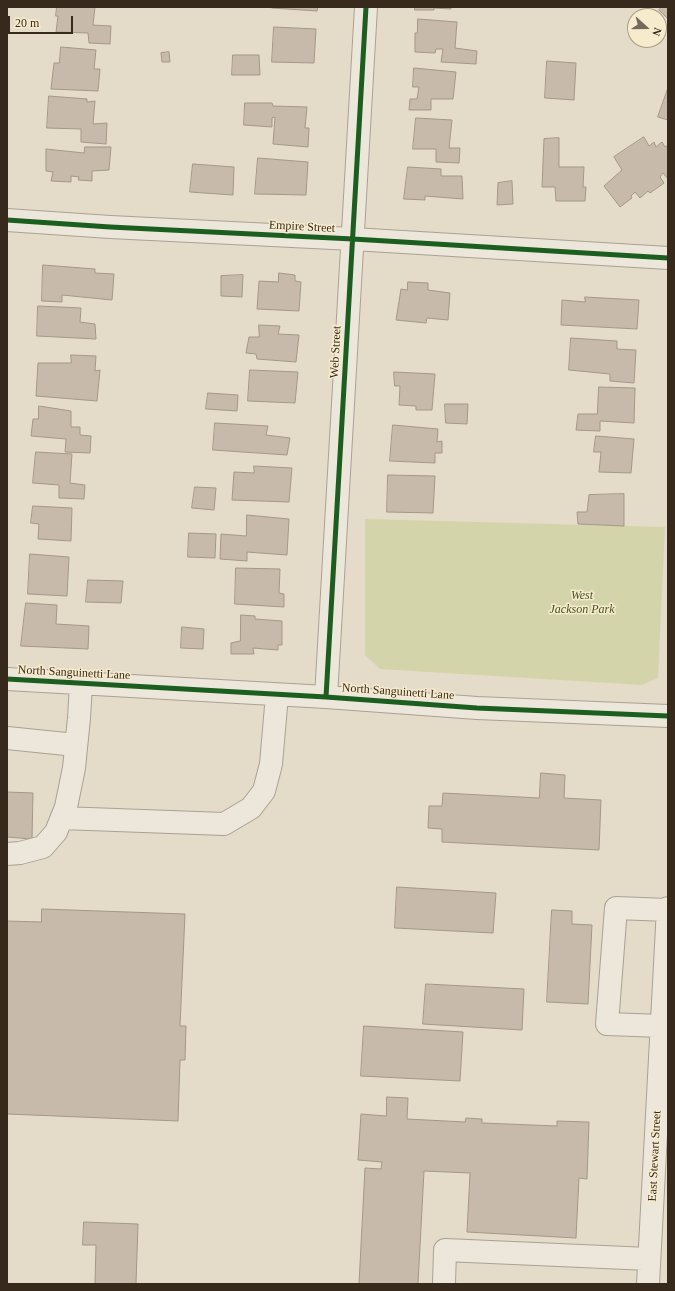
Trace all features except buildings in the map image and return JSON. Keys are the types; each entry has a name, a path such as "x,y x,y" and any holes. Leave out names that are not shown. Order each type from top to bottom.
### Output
{"street":[{"name":"Web Street","path":"326,697 366,7"},
{"name":"Empire Street","path":"7,220 668,258"},
{"name":"North Sanguinetti Lane","path":"7,679 326,697 477,708 668,716"},
{"path":"7,854 20,853 43,847 56,832 66,807 74,768 81,684"},
{"path":"62,818 224,824 251,808 264,791 271,764 277,695"},
{"path":"7,738 76,744"},
{"path":"663,1039 608,1024 616,908 668,909"},
{"name":"East Stewart Street","path":"648,1284 663,1039 668,909"},
{"path":"444,1284 445,1250 649,1259"}],"green space":[{"name":"West Jackson Park","path":"365,519 665,527 658,678 642,685 380,669 365,655"}],"cycle path":[{"path":"326,697 366,7"},
{"path":"7,220 668,258"},
{"path":"7,679 326,697 477,708 668,716"}]}
